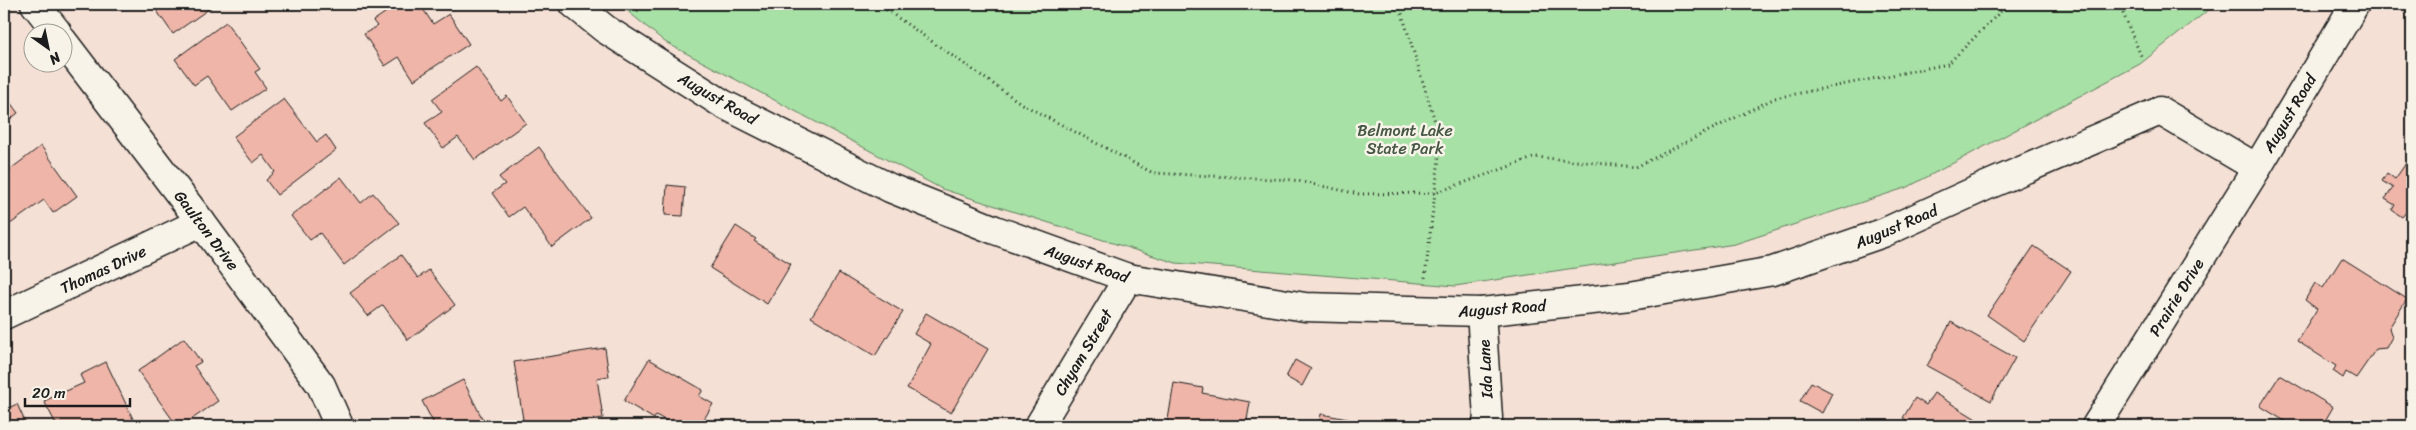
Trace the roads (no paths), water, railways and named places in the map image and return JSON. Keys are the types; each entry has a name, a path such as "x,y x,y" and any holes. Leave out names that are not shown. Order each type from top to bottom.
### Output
{"street":[{"path":"34,4 48,22"},
{"name":"August Road","path":"574,4 605,29 722,104 890,188 995,230 1128,278 1305,307 1481,312 1630,296 1773,272 1883,233 2160,111 2256,168 2355,4"},
{"name":"Gaulton Drive","path":"72,53 202,222 321,385 339,426"},
{"name":"Prairie Drive","path":"2096,426 2256,168"},
{"name":"Thomas Drive","path":"4,315 202,222"},
{"name":"Chyam Street","path":"1038,426 1128,278"},
{"name":"Ida Lane","path":"1481,312 1488,418 1486,426"}],"park label":[{"name":"Belmont Lake State Park","path":"1405,139"}]}
